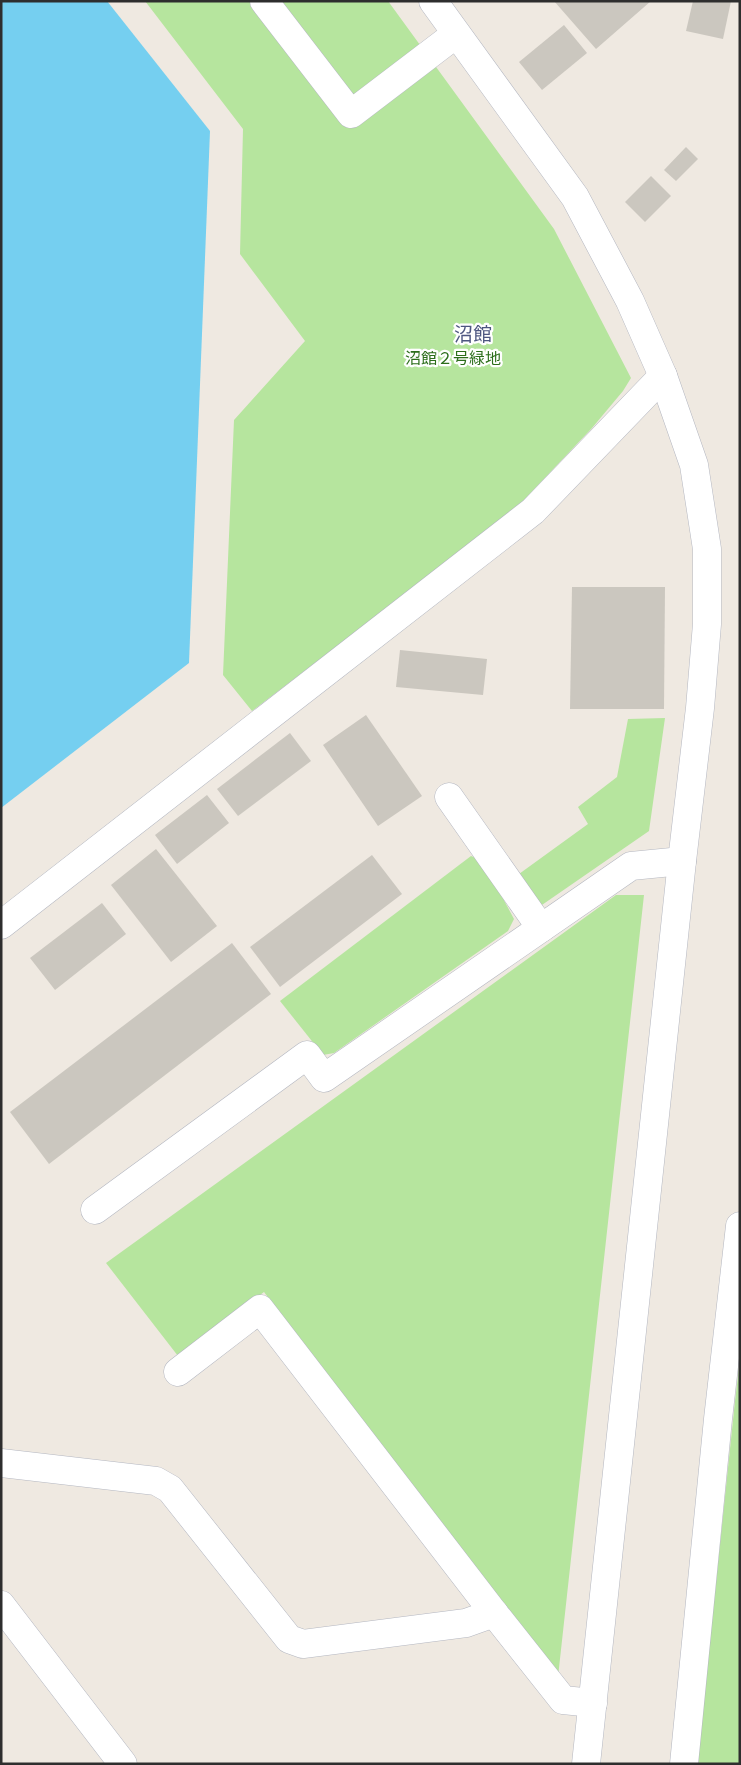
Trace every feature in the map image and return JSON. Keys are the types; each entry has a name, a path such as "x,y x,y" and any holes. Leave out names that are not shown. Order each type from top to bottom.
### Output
{"street":[{"path":"264,1 351,114 456,34"},
{"path":"433,1 575,197 630,301 663,376 694,465 707,549 707,624 700,708 586,1764"},
{"path":"1,925 534,511 663,376"},
{"path":"449,797 541,928"},
{"path":"95,1210 306,1055 324,1078 630,866 682,861"},
{"path":"684,1764 719,1409 740,1226"},
{"path":"178,1372 260,1309 563,1700 593,1703"},
{"path":"1,1463 156,1481 170,1489 288,1639 303,1644 466,1622 494,1613"},
{"path":"1,1605 124,1764"}],"green space":[{"name":"沼館２号緑地","path":"145,1 388,1 554,229 631,378 623,391 592,428 524,500 454,557 252,711 223,675 234,420 305,341 240,254 243,129"},
{"path":"665,718 649,831 539,907 519,874 588,824 578,807 617,777 628,719"},
{"path":"471,856 483,861 514,919 508,931 334,1053 323,1055 280,1001"},
{"path":"616,895 644,895 558,1677 264,1292 178,1356 106,1263"},
{"path":"740,1360 740,1764 697,1764 735,1401"}],"water":[{"path":"1,1 107,1 210,131 189,663 1,808"}],"building":[{"path":"554,1 651,1 596,49"},
{"path":"693,1 731,1 723,39 686,31"},
{"path":"564,25 587,53 542,90 519,62"},
{"path":"686,147 698,159 676,181 664,170"},
{"path":"651,176 671,196 645,222 625,202"},
{"path":"572,587 665,587 664,709 570,709"},
{"path":"400,650 487,659 483,695 396,687"},
{"path":"366,715 422,796 378,826 323,745"},
{"path":"290,733 311,761 238,816 217,789"},
{"path":"207,795 229,823 177,864 155,835"},
{"path":"156,849 217,926 171,962 111,885"},
{"path":"372,855 402,894 280,987 250,947"},
{"path":"102,903 126,934 55,990 30,958"},
{"path":"232,943 271,994 49,1164 10,1112"}],"district":[{"name":"沼館","path":"473,333"}]}
